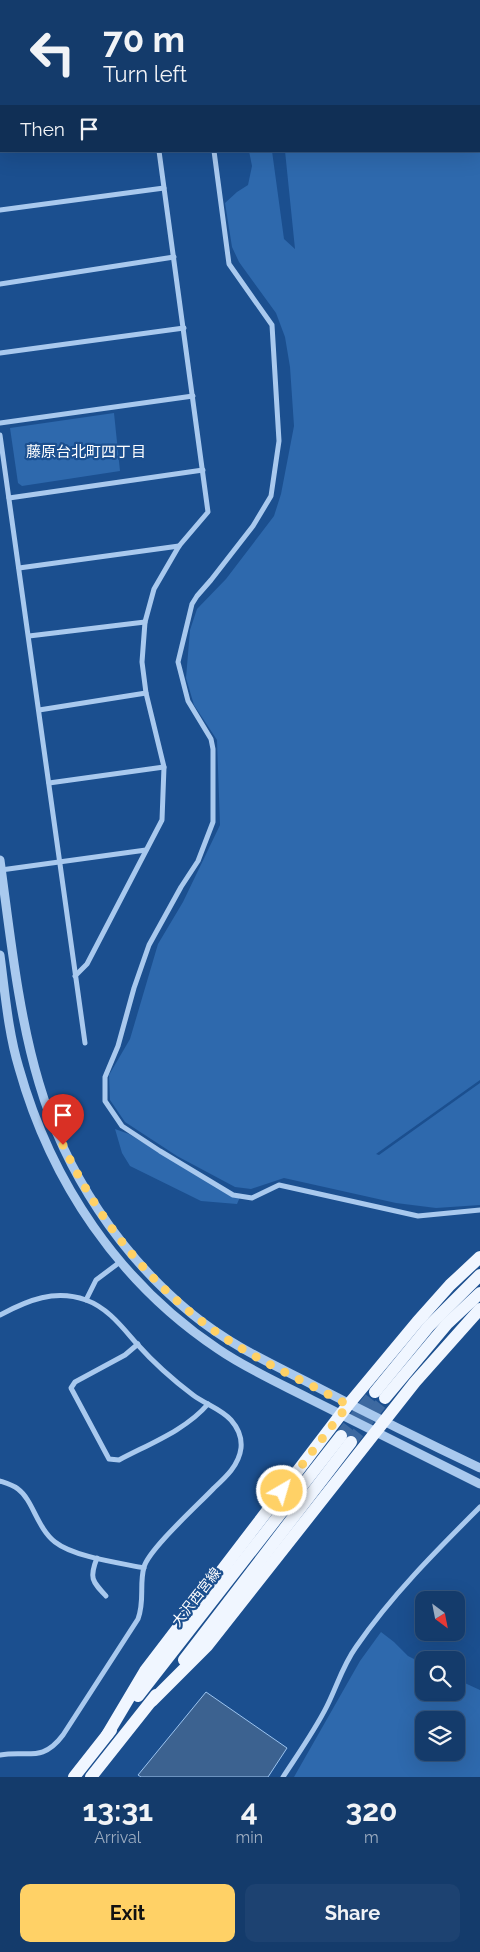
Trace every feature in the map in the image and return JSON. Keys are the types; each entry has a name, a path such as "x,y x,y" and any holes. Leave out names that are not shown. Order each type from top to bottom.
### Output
{"main road":[{"path":"107,1735 145,1671 344,1410 417,1322 450,1285 480,1257"},
{"path":"480,1275 429,1326 380,1395 447,1324 480,1293"},
{"path":"152,1701 207,1646 415,1382 480,1309"},
{"name":"大沢西宮線","path":"74,1777 346,1439 152,1701 91,1777"}],"street":[{"path":"75,976 87,964 162,820 164,767 146,693 142,662 145,622 154,589 178,546 208,512 194,396 159,152"},
{"path":"214,152 228,264 272,325 279,441 271,496 253,526 192,604 178,662 188,701 211,739 213,749 213,822 198,862 149,944 134,988 118,1046 105,1077 105,1101 122,1126 233,1195 252,1198 280,1184 418,1216 480,1210"},
{"path":"0,210 164,188"},
{"path":"0,284 174,257"},
{"path":"0,353 184,328"},
{"path":"0,423 194,396"},
{"path":"0,436 85,1043"},
{"path":"9,498 202,470"},
{"path":"19,568 178,546"},
{"path":"29,636 145,622"},
{"path":"39,710 146,693"},
{"path":"49,783 164,767"},
{"path":"146,850 0,867 27,1036 39,1084 57,1132 75,1171 96,1207 146,1271 192,1314 224,1338 344,1410 375,1432 480,1484"},
{"path":"0,955 18,1066 42,1135 74,1198 120,1262 160,1304 219,1350 250,1368 344,1410 384,1422 480,1468"},
{"path":"86,1300 96,1280 120,1262"},
{"path":"0,1315 22,1303 47,1296 59,1295 86,1300 111,1315 176,1382 225,1415 235,1426 241,1440 239,1456 230,1473 157,1547 146,1562 142,1604 138,1619 63,1735 51,1748 37,1754 0,1755"},
{"path":"138,1344 124,1355 75,1382 71,1390 109,1459 119,1460 187,1424 208,1404"},
{"path":"0,1481 13,1486 24,1495 39,1524 56,1543 74,1552 144,1568"},
{"path":"283,1777 326,1708 345,1665 356,1648 390,1603 446,1541 480,1508"},
{"path":"97,1558 92,1570 93,1580 106,1596"}],"shaded area":[{"path":"249,152 272,152 284,239 295,249 285,152 480,152 480,1080 376,1154 379,1155 480,1083 480,1205 436,1208 396,1203 284,1178 251,1189 235,1187 177,1156 125,1122 110,1100 109,1075 130,1039 158,944 183,902 220,825 217,740 194,705 186,678 190,630 197,609 226,579 274,516 281,494 294,426 290,367 285,337 276,313 239,262 232,247 225,203 248,185 252,166"},
{"path":"114,413 120,471 22,486 18,483 10,428"},
{"path":"115,1129 129,1134 232,1196 240,1197 237,1204 201,1201 130,1166 122,1153"},
{"path":"381,1632 408,1656 415,1660 415,1701 465,1701 465,1683 480,1690 480,1777 294,1777 360,1661"},
{"path":"206,1692 287,1748 268,1777 141,1777 138,1775"}],"tunnel":[{"path":"341,1436 375,1392"},
{"path":"351,1442 385,1398"}],"district":[{"name":"藤原台北町四丁目","path":"86,452"}],"route":[{"path":"63,1145 75,1171 96,1207 118,1236 146,1271 192,1314 224,1338 259,1359 348,1405 282,1491"}]}
